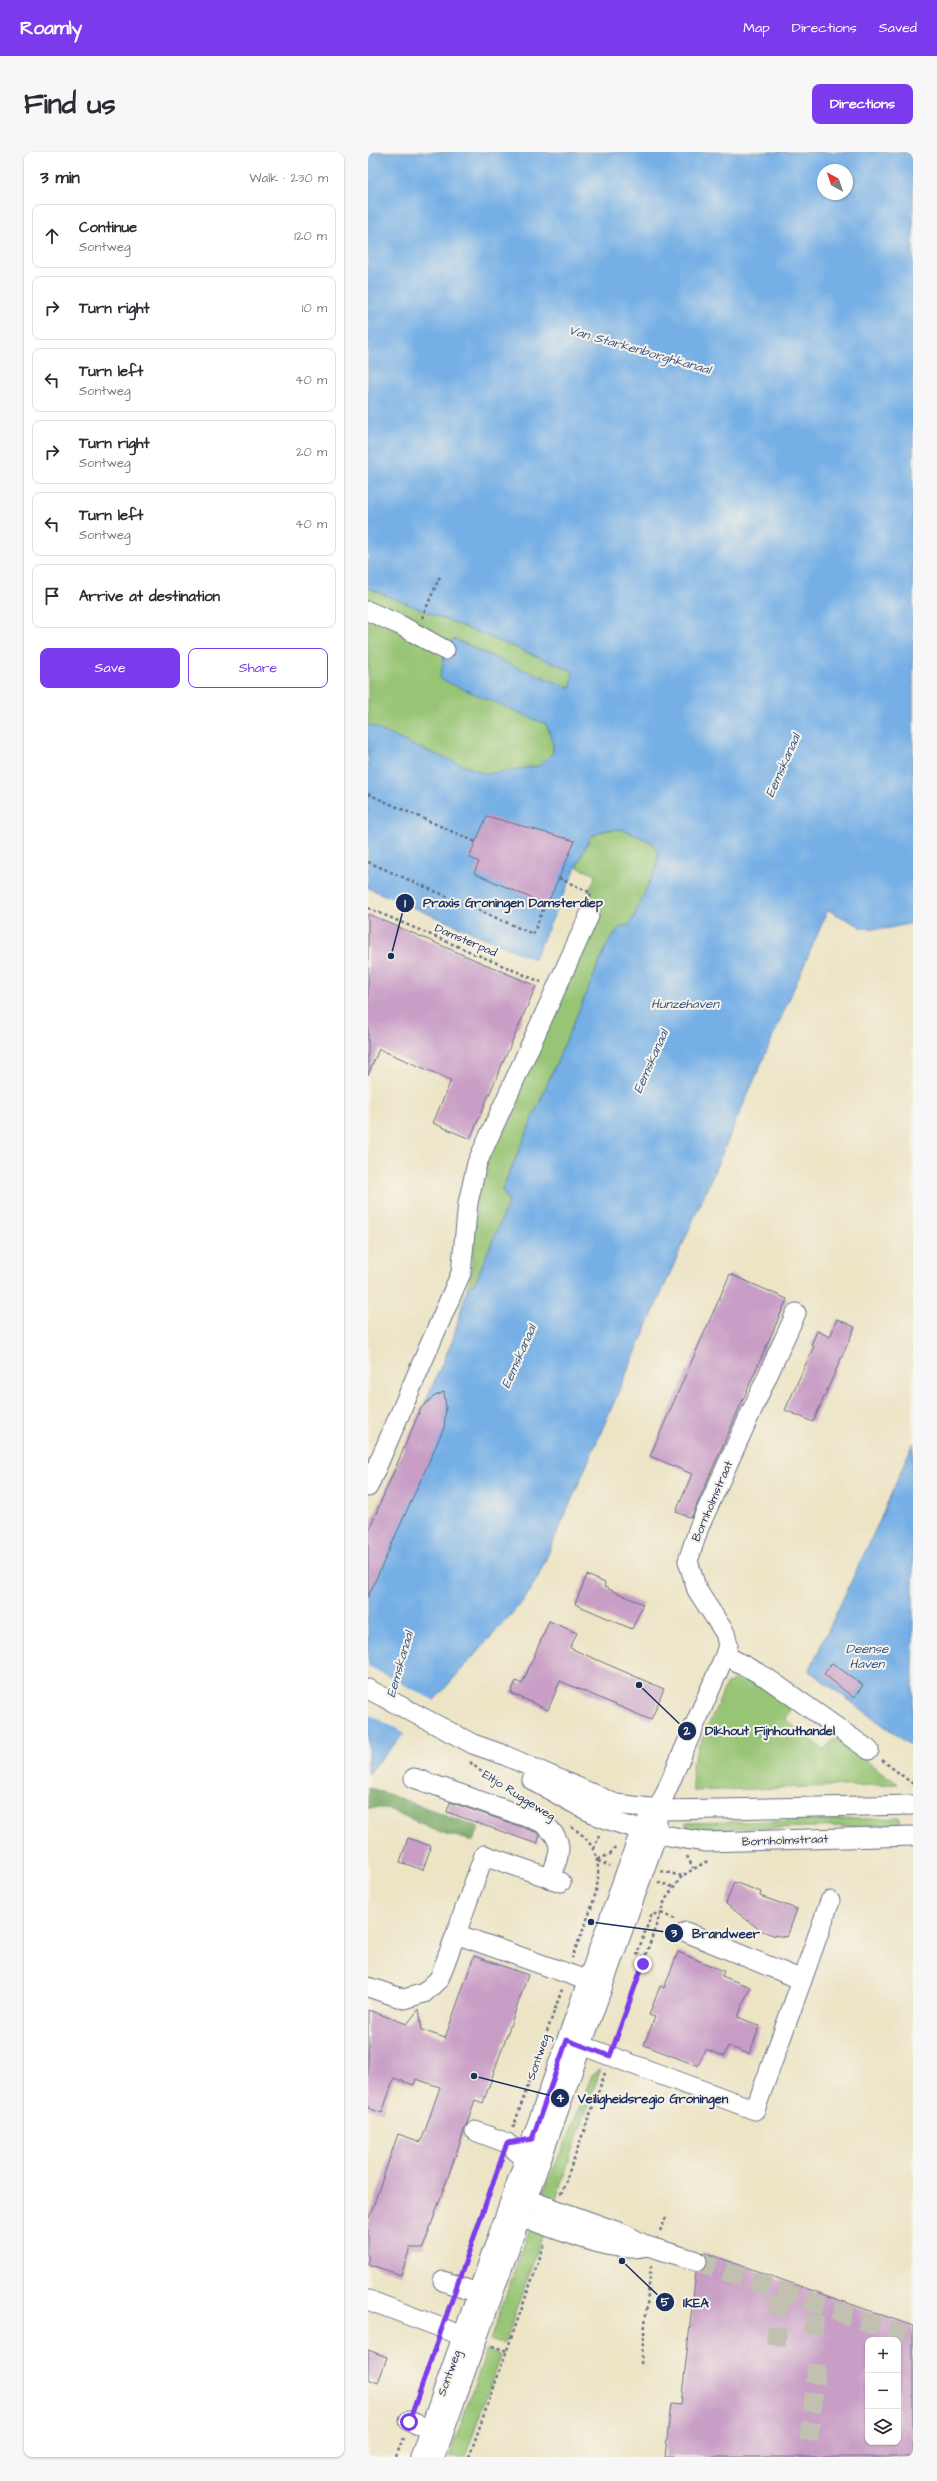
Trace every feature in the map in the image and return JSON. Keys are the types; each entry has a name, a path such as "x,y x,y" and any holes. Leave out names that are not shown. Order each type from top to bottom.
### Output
{"street":[{"path":"368,611 400,625 445,650"},
{"path":"369,1482 461,1273 468,1203 476,1163 589,916"},
{"name":"Bornholmstraat","path":"725,1655 728,1645 725,1633 697,1590 688,1561 699,1527 796,1313"},
{"path":"725,1655 767,1678 869,1750"},
{"name":"Sontweg","path":"420,2457 436,2432 484,2296 518,2206 540,2137 657,1810 725,1655"},
{"name":"Eltjo Ruggeweg","path":"368,1689 438,1725 469,1751 499,1763 598,1815 649,1832"},
{"name":"Eltjo Ruggeweg","path":"469,1751 504,1755 606,1801 657,1810"},
{"path":"368,1987 404,1999 424,1993 439,1979 484,1855 556,1880 561,1851 559,1841 541,1822 414,1778"},
{"path":"657,1810 913,1805"},
{"name":"Bornholmstraat","path":"649,1832 706,1842 913,1836"},
{"path":"574,2042 755,2110 830,1901"},
{"path":"686,1932 802,1980"},
{"path":"456,1934 595,1984"},
{"path":"475,2131 507,2143 525,2159"},
{"path":"507,2143 540,2137"},
{"name":"Sontweg","path":"518,2206 525,2159 540,2137"},
{"path":"518,2206 553,2218 624,2234 650,2247 697,2261"},
{"path":"450,2283 484,2296"},
{"path":"368,2300 469,2338"},
{"path":"409,2422 436,2432"},
{"name":"Sontweg","path":"435,2457 436,2432"}],"path":[{"path":"423,617 440,576"},
{"path":"368,794 476,842"},
{"path":"368,862 533,934 545,905"},
{"path":"559,878 591,893 582,912 589,916"},
{"name":"Damsterpad","path":"368,908 556,988"},
{"path":"869,1750 913,1784"},
{"name":"Eltjo Ruggeweg","path":"469,1751 485,1775 517,1795"},
{"name":"Eltjo Ruggeweg","path":"569,1826 582,1833 598,1859"},
{"name":"Sontweg","path":"396,2457 442,2328 450,2283 507,2143 598,1883 598,1859"},
{"path":"469,2457 665,1900 682,1876"},
{"path":"645,1957 637,1954 652,1913 660,1916"},
{"path":"641,2364 650,2247 666,2217"}],"green space":[{"path":"368,588 573,671 571,688 509,664 455,639 440,679 546,724 553,741 553,753 539,766 486,774 414,746 368,724"},
{"path":"621,829 652,842 659,854 656,868 630,925 620,927 607,945 502,1190 509,1201 475,1283 467,1288 471,1275 478,1188 489,1157 591,923 578,916 596,875 577,867 587,844 591,839 602,832"},
{"path":"745,1672 792,1706 785,1719 824,1750 834,1738 898,1784 693,1791 692,1763 726,1685"},
{"path":"368,1787 479,1827 474,1841 443,1833 386,1808 368,1808"},
{"path":"900,1818 900,1825 686,1830 686,1823"},
{"path":"599,2070 600,2071 554,2204 543,2197 543,2192 570,2132 591,2077"},
{"path":"545,2228 506,2341 502,2344 490,2340 529,2230"},
{"path":"487,2349 498,2354 500,2357 465,2457 449,2457"}],"water":[{"path":"368,152 913,152 913,923 884,929 863,928 828,910 538,1577 523,1601 368,1774 368,1531 453,1339 467,1288 475,1283 509,1201 502,1190 607,945 620,927 630,925 656,868 659,855 652,842 621,829 604,830 590,837 534,959 368,888 368,724 414,746 486,774 539,766 553,753 553,741 546,724 440,679 445,650 454,639 509,664 571,688 573,671 368,588"},
{"name":"Deense Haven","path":"913,1443 913,1747 809,1671 880,1520"}],"pier":[{"path":"368,1666 435,1701 407,1734 368,1714"}],"building":[{"path":"487,816 575,841 547,905 474,873 479,862 469,857"},
{"path":"368,914 536,986 470,1139 433,1123 451,1080 379,1049 368,1075"},
{"path":"730,1274 787,1299 691,1518 676,1512 692,1474 650,1456"},
{"path":"837,1319 855,1327 813,1422 785,1410 814,1346 811,1345 817,1331 830,1337"},
{"path":"444,1392 446,1407 444,1428 368,1597 368,1532 421,1408 433,1397"},
{"path":"587,1575 605,1583 604,1587 643,1604 632,1629 575,1604"},
{"path":"549,1621 577,1633 570,1648 664,1689 651,1720 560,1681 548,1710 511,1693 516,1681 522,1684"},
{"path":"832,1663 863,1685 854,1698 824,1674"},
{"path":"450,1802 536,1832 540,1835 537,1844 447,1812"},
{"path":"408,1838 431,1846 423,1870 400,1862"},
{"path":"734,1882 761,1892 760,1896 797,1909 787,1937 773,1935 760,1930 726,1904"},
{"path":"678,1952 724,1971 722,1976 750,1987 738,2017 760,2026 749,2054 728,2046 724,2056 705,2049 698,2066 644,2045 655,2017 649,2015 660,1986 664,1988"},
{"path":"474,1956 528,1975 483,2103 475,2100 423,2248 410,2248 401,2275 368,2264 368,2221 398,2134 421,2142 440,2087 416,2079 414,2085 394,2078 382,2113 368,2108 368,2010 407,2024 419,2009 422,2030 445,2038"},
{"path":"703,2252 913,2326 913,2457 665,2457 671,2404 681,2405 696,2272 704,2269 708,2264 708,2258"},
{"path":"368,2350 387,2357 378,2383 368,2379"}],"tunnel":[{"path":"697,2261 913,2339"},
{"path":"776,2345 780,2291"},
{"path":"813,2334 816,2304"},
{"path":"809,2441 817,2363"}],"place":[{"name":"Praxis Groningen Damsterdiep","path":"391,956"},
{"name":"Dikhout Fijnhouthandel","path":"639,1685"},
{"name":"Brandweer","path":"591,1922"},
{"name":"Veiligheidsregio Groningen","path":"474,2076"},
{"name":"IKEA","path":"622,2261"}],"route":[{"path":"409,2422 507,2143 532,2139 567,2040 610,2056 643,1964"}],"water label":[{"name":"Van Starkenborghkanaal","path":"640,349"},
{"name":"Eemskanaal","path":"782,765"},
{"name":"Hunzehaven","path":"685,1003"},
{"name":"Eemskanaal","path":"650,1061"},
{"name":"Eemskanaal","path":"518,1356"},
{"name":"Eemskanaal","path":"399,1664"}]}
